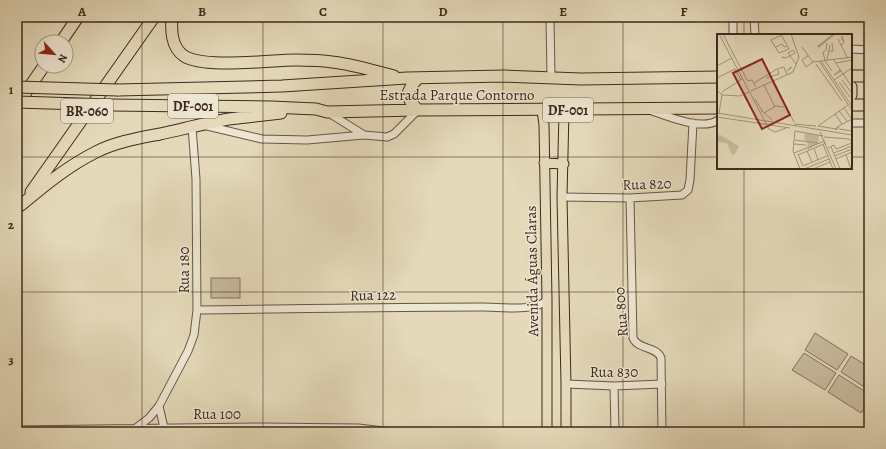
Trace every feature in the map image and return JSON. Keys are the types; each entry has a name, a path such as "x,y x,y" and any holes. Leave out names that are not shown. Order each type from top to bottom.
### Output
{"highway":[{"path":"66,34 78,17"},
{"name":"BR-060","path":"19,208 154,17"},
{"path":"172,17 171,33 176,47 184,56 197,60 241,62 296,60 333,62 412,78 408,96 409,100 418,110"},
{"path":"17,104 38,74"},
{"name":"Estrada Parque Contorno","path":"412,78 504,76 581,79 717,77"},
{"path":"852,76 869,76"},
{"name":"DF-001","path":"17,87 118,90 282,86 412,78"},
{"name":"DF-001","path":"17,104 111,104 316,109"},
{"path":"852,105 869,105"},
{"name":"Estrada Parque Contorno","path":"316,109 327,112 717,108"},
{"path":"19,208 46,184 69,167 97,151 131,140 230,119 316,109"}],"main road":[{"name":"Avenida Águas Claras","path":"542,110 544,125 547,300 546,432"},
{"path":"564,110 564,164 562,197 566,432"},
{"path":"544,163 564,164"}],"street":[{"path":"550,17 551,78"},
{"path":"732,17 733,34"},
{"path":"754,17 755,34"},
{"path":"852,49 869,50"},
{"path":"645,109 693,123 705,124 717,122"},
{"path":"197,126 262,139 307,140 364,135 387,137 394,134 418,110"},
{"path":"327,112 364,135"},
{"name":"Rua 820","path":"562,197 630,198 678,196 685,193 688,190 690,180 693,123"},
{"path":"852,123 869,123"},
{"name":"Rua 180","path":"136,428 149,418 159,406 188,351 194,335 197,310 197,126"},
{"name":"Rua 800","path":"630,198 633,338 636,343 656,351 660,355 662,384 662,432"},
{"name":"Rua 122","path":"197,310 468,307 529,308 542,304 547,300"},
{"name":"Rua 830","path":"566,384 614,386 662,384"},
{"path":"614,386 615,432"},
{"path":"159,406 164,428"},
{"name":"Rua 100","path":"17,430 114,430 136,428 262,430 358,428 393,432"}],"shaded area":[{"path":"211,278 240,278 240,298 211,298"},
{"path":"815,333 848,354 837,370 805,350"},
{"path":"804,353 836,373 825,390 792,370"},
{"path":"851,356 869,367 869,390 841,372"},
{"path":"839,375 869,394 869,400 861,413 828,392"}]}
